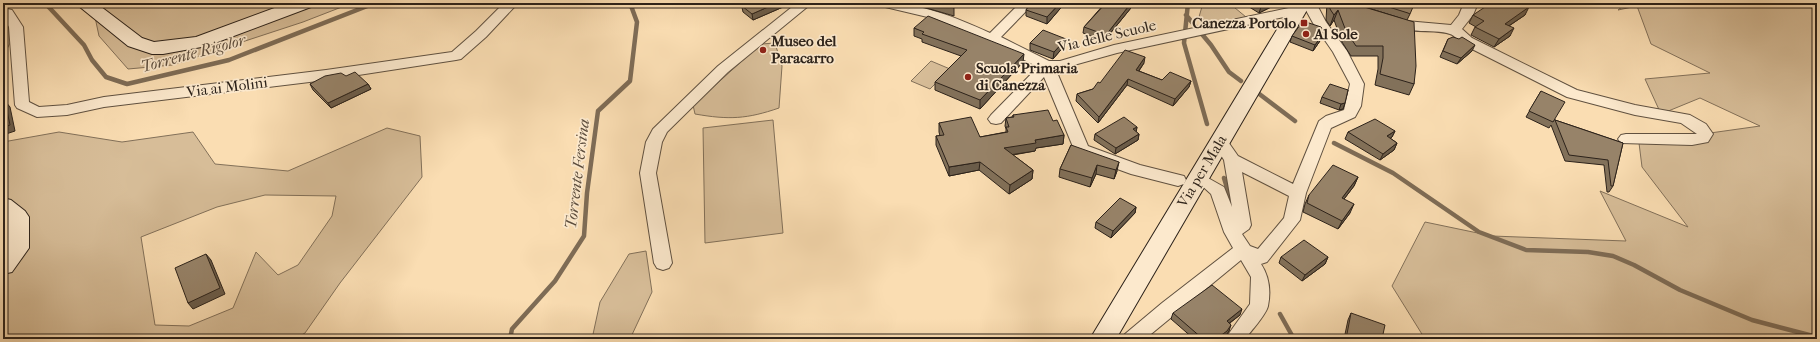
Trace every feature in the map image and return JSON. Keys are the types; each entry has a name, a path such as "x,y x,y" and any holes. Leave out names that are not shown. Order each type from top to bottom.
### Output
{"main road":[{"path":"84,3 135,42 147,46 163,48 200,42 305,3"},
{"name":"Via per Mala","path":"1103,339 1220,140 1303,5"},
{"path":"3,206 17,216 17,248 3,265"}],"street":[{"name":"Via ai Molini","path":"3,12 7,13 16,27 22,105 37,112 67,110 104,102 326,75 456,56 481,34 511,3"},
{"path":"663,263 648,173 654,142 660,128 723,69 805,3"},
{"name":"Via delle Scuole","path":"886,3 941,16 1047,66 1061,65 1114,49 1175,38 1303,5"},
{"path":"992,39 1028,3"},
{"path":"1454,30 1466,15 1471,3"},
{"path":"1242,250 1261,256 1292,220 1298,193 1324,125 1331,120 1340,118 1350,113 1354,106 1357,84 1340,51 1320,23 1303,5"},
{"path":"1382,18 1404,24 1454,30 1467,40 1572,94 1635,110 1685,119 1701,128 1705,134 1703,138 1692,140 1626,139"},
{"path":"996,119 1047,66 1082,150 1137,170 1178,180"},
{"path":"1220,140 1232,160 1243,225 1232,232"},
{"path":"1232,160 1298,193"},
{"path":"1208,184 1218,191 1232,232 1242,250 1260,276 1259,306 1234,339"},
{"path":"1132,339 1242,250"}],"shaded area":[{"path":"92,3 352,3 303,22 172,65 128,69 99,36"},
{"path":"1203,3 1229,3 1246,17 1212,25 1199,17"},
{"path":"1627,3 1817,3 1817,339 1425,339 1392,286 1425,222 1492,236 1626,241 1600,191 1688,227 1642,167 1639,143 1760,126 1700,98 1661,114 1645,79 1710,73 1651,44 1637,6 1618,10"},
{"path":"3,19 18,27 3,57"},
{"path":"775,43 782,66 779,108 747,116 728,118 695,114 693,105 761,44"},
{"path":"931,61 950,69 930,89 911,81"},
{"path":"773,120 783,233 705,243 703,128"},
{"path":"387,128 420,136 422,177 340,283 305,333 295,339 3,339 3,142 59,132 122,142 193,132 215,164 288,171","holes":["265,195 336,196 332,216 298,265 278,275 256,252 233,308 189,326 155,325 141,237 217,207"]},
{"path":"646,251 652,292 630,339 592,339 600,302 629,254"}],"building":[{"path":"745,3 777,3 752,14 742,6 746,4"},
{"path":"938,3 947,3 954,8"},
{"path":"1031,3 1060,3 1047,17 1026,10"},
{"path":"1106,3 1131,3 1106,35 1084,27"},
{"path":"1254,3 1268,3 1261,7"},
{"path":"1330,3 1351,3 1414,22 1416,66 1414,84 1380,74 1383,58 1383,46 1356,46 1346,31 1338,10 1334,15 1330,9"},
{"path":"1376,3 1398,3 1413,7 1410,14"},
{"path":"1491,3 1528,3 1526,6 1529,7 1505,24 1514,28 1499,39 1475,27 1484,21 1473,15"},
{"path":"928,16 1024,54 980,100 935,82 967,50 922,34 924,32 914,28"},
{"path":"1303,21 1321,27 1324,32 1315,45 1292,36"},
{"path":"1043,30 1066,39 1054,52 1030,43"},
{"path":"1453,37 1459,39 1462,37 1475,45 1461,58 1443,51 1448,39"},
{"path":"1125,50 1145,57 1136,70 1162,80 1170,72 1191,81 1175,99 1128,79 1099,117 1077,94 1093,89 1098,82 1100,83"},
{"path":"355,72 368,84 328,103 310,84 325,76 341,73 346,76"},
{"path":"1330,84 1348,90 1345,103 1341,104 1322,97"},
{"path":"1541,91 1565,102 1553,122 1529,111"},
{"path":"5,101 10,125 3,127 3,102"},
{"path":"1048,110 1053,121 1057,120 1064,135 1035,140 1036,143 1004,148 1033,170 1010,185 980,162 949,167 936,136 944,135 939,123 971,117 980,137 1008,132 1006,127 1009,127 1006,118 1014,117 1013,115"},
{"path":"1124,117 1137,127 1133,129 1139,134 1116,148 1095,134"},
{"path":"1375,119 1395,131 1387,136 1397,143 1383,154 1348,132"},
{"path":"1555,120 1623,143 1613,186 1611,186 1608,160 1569,155"},
{"path":"1071,145 1119,162 1116,170 1097,165 1092,178 1060,169"},
{"path":"1333,165 1358,177 1342,198 1354,204 1342,221 1307,203 1309,195"},
{"path":"1120,198 1136,207 1113,231 1096,222"},
{"path":"1304,240 1328,257 1305,275 1281,257"},
{"path":"206,254 220,288 188,303 175,268"},
{"path":"1212,285 1242,309 1227,321 1231,325 1227,331 1216,339 1203,339 1173,313"},
{"path":"1351,313 1385,325 1382,339 1346,339"}],"waterway":[{"name":"Torrente Rigolor","path":"45,3 84,45 92,60 106,77 127,84 229,60 375,3"},
{"name":"Torrente Fersina","path":"510,339 512,329 555,281 584,236 587,193 598,111 630,81 637,22 630,3"},
{"path":"1187,16 1188,3"},
{"path":"1187,16 1211,45 1229,72 1241,81"},
{"path":"1187,16 1184,43 1207,124"},
{"path":"1258,93 1295,121"},
{"path":"1334,143 1393,173 1479,232 1526,250 1588,252 1613,256 1634,265 1680,290 1752,320 1817,337"},
{"path":"1224,178 1233,207"},
{"path":"1280,314 1294,339"}],"place":[{"name":"Canezza Portolo","path":"1304,23"},
{"name":"Al Sole","path":"1306,34"},
{"name":"Museo del Paracarro","path":"763,50"},
{"name":"Scuola Primaria di Canezza","path":"968,77"}]}
